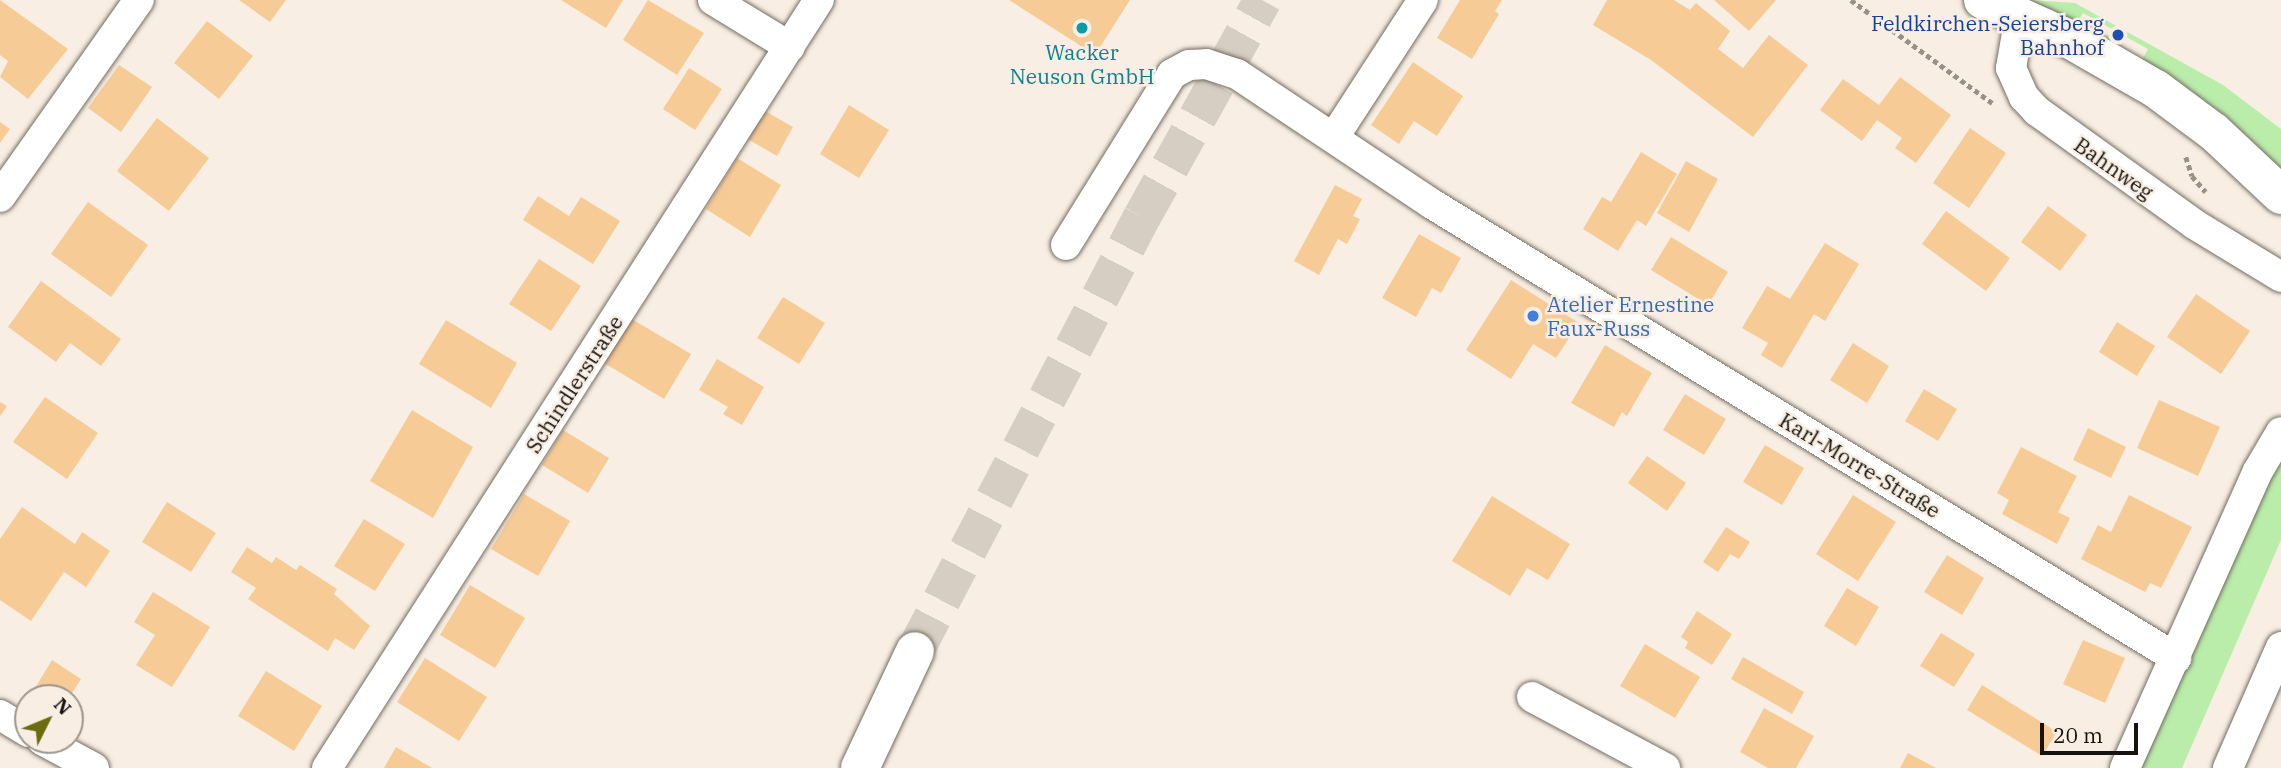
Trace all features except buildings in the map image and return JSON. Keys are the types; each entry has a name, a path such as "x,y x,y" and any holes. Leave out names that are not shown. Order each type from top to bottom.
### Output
{"street":[{"path":"0,197 139,0"},
{"path":"713,0 790,47"},
{"name":"Schindlerstraße","path":"327,768 819,0"},
{"path":"1334,137 1423,0"},
{"path":"1983,0 2020,16 2156,89 2214,132 2281,195"},
{"name":"Bahnweg","path":"2020,16 2011,68 2024,97 2037,111 2194,224 2281,277"},
{"name":"Karl-Morre-Straße","path":"1066,245 1172,74 1189,65 1206,64 1237,74 1432,204 2176,658"},
{"path":"2125,768 2258,471 2281,432"},
{"path":"2228,768 2281,647"},
{"path":"860,768 915,651"},
{"path":"1532,697 1665,768"},
{"path":"68,754 94,768"}],"green space":[{"path":"2027,0 2075,3 2223,85 2281,129 2281,169 2226,119 2142,60 2148,49 2083,13 2076,24"},
{"path":"2281,451 2281,540 2182,768 2133,768"}],"tunnel":[{"path":"915,651 1142,217 1263,0"}],"place":[{"name":"Wacker Neuson GmbH","path":"1082,28"},
{"name":"Feldkirchen-Seiersberg Bahnhof","path":"2118,35"},
{"name":"Atelier Ernestine Faux-Russ","path":"1533,316"}]}
